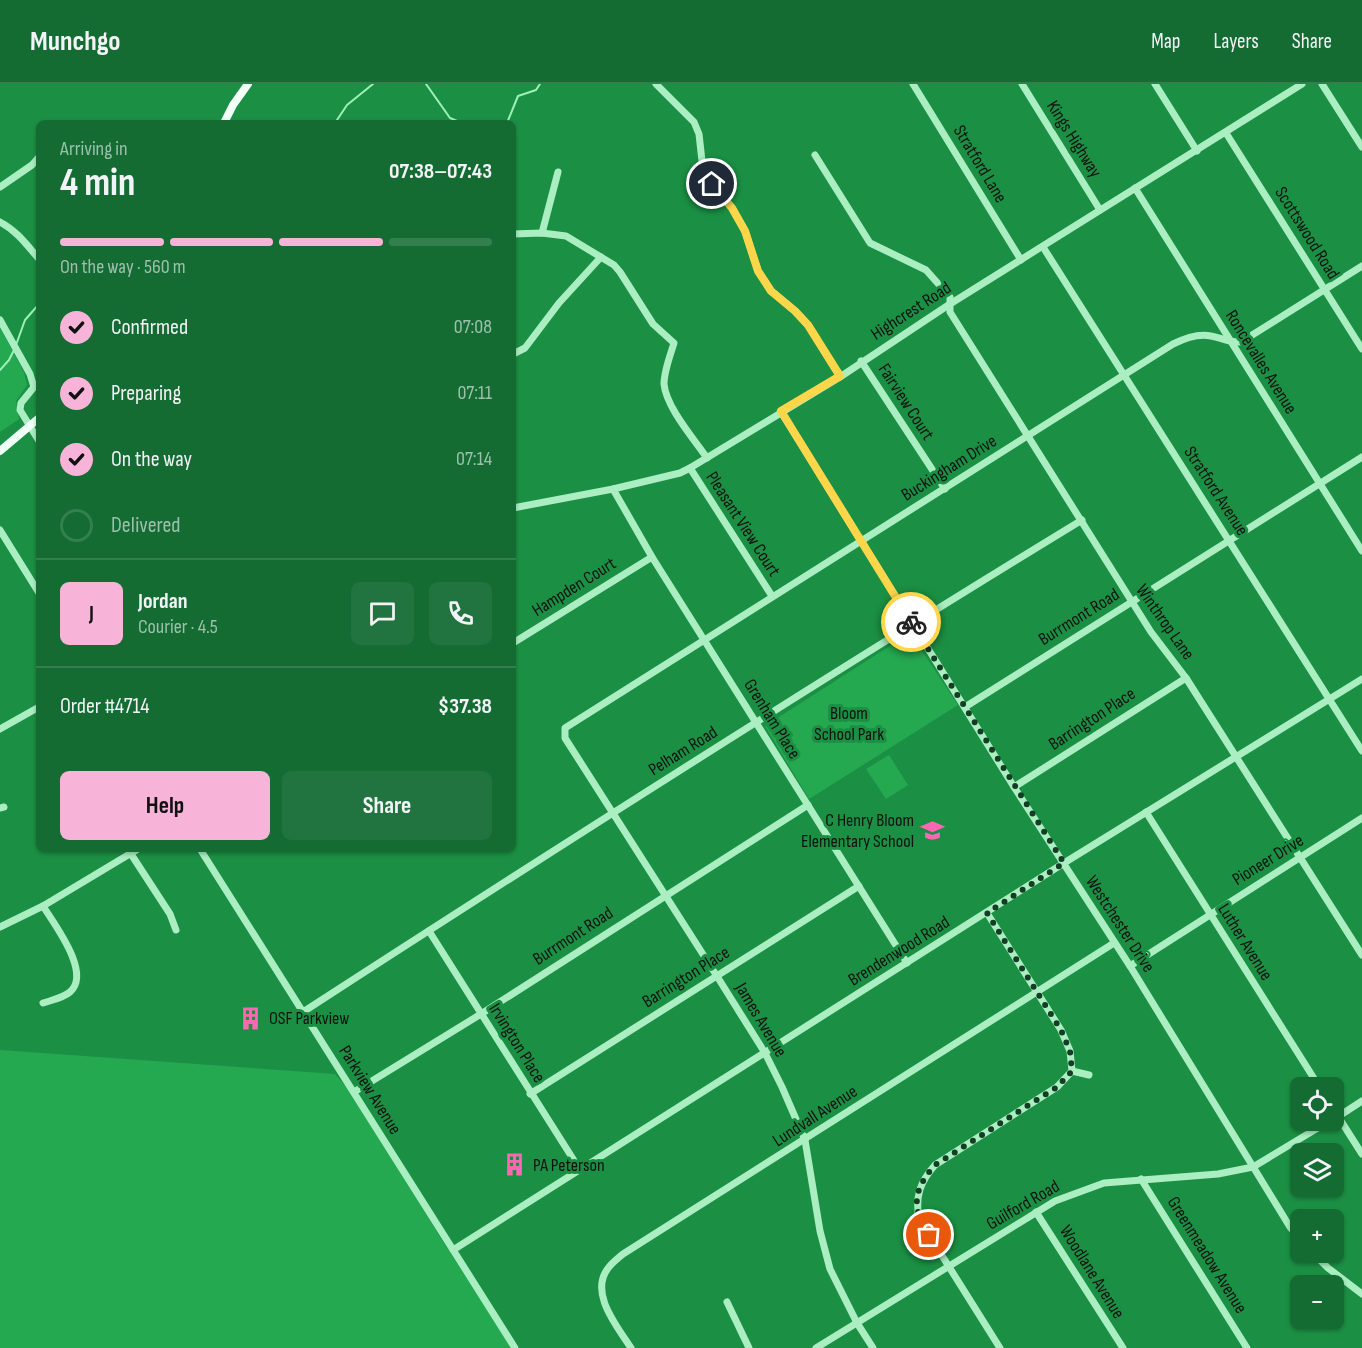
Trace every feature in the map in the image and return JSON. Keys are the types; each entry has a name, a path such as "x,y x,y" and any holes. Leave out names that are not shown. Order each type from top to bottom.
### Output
{"main road":[{"path":"226,120 248,84"},
{"path":"0,451 36,421"}],"street":[{"path":"656,84 694,122 699,134 702,161 712,184 732,208 745,231 758,271 771,291 808,325 840,376"},
{"name":"Stratford Lane","path":"913,84 1021,260"},
{"name":"Kings Highway","path":"1022,84 1100,210"},
{"path":"1155,84 1197,151"},
{"name":"Highcrest Road","path":"516,507 613,489 680,473 690,468 1302,84"},
{"path":"1322,84 1362,147"},
{"name":"Scottswood Road","path":"1226,133 1362,349"},
{"name":"Winthrop Lane","path":"815,155 870,243 926,270 950,297 950,312 1131,601 1156,640 1186,678 1362,955"},
{"path":"0,187 36,160"},
{"path":"542,233 558,172"},
{"name":"Roncevalles Avenue","path":"1135,188 1362,551"},
{"path":"0,222 24,239 36,255"},
{"path":"516,234 542,233 566,236 601,257 620,272 653,324 674,343 664,385 670,403 707,458"},
{"name":"Stratford Avenue","path":"1043,247 1362,751"},
{"path":"516,352 525,348 559,303 601,257"},
{"path":"1232,343 1241,342 1362,266"},
{"path":"0,320 36,382"},
{"name":"Buckingham Drive","path":"564,734 565,728 1173,344 1194,336 1209,335 1232,343"},
{"name":"Fairview Court","path":"861,361 945,489"},
{"path":"36,385 20,407 36,436"},
{"name":"Westchester Drive","path":"781,411 1014,787 1130,966 1290,1227"},
{"name":"Burrmont Road","path":"965,707 1362,457"},
{"name":"Pleasant View Court","path":"690,468 772,596"},
{"name":"Grenham Place","path":"613,489 652,557 907,963"},
{"name":"Pelham Road","path":"303,1012 912,624 1082,520"},
{"path":"0,530 36,588"},
{"name":"Hampden Court","path":"516,641 652,557"},
{"name":"Barrington Place","path":"1014,787 1186,678"},
{"name":"Brendenwood Road","path":"453,1250 1064,863 1362,679"},
{"path":"0,729 36,709"},
{"name":"James Avenue","path":"564,734 765,1053 793,1109 805,1140 820,1231 830,1269 857,1323 873,1348"},
{"name":"Burrmont Road","path":"354,1092 482,1014 808,805"},
{"name":"Luther Avenue","path":"1146,812 1313,1077"},
{"name":"Pioneer Drive","path":"1130,966 1362,818"},
{"path":"0,927 43,906 134,852"},
{"name":"Parkview Avenue","path":"202,852 515,1348"},
{"path":"131,854 170,915 176,930"},
{"name":"Barrington Place","path":"530,1094 859,886"},
{"path":"43,906 73,956 77,974 76,985 70,993 43,1003"},
{"path":"987,913 1061,1030 1070,1051 1072,1071 1057,1087 935,1165 924,1177 918,1191 916,1205 919,1219 1000,1348"},
{"name":"Irvington Place","path":"429,931 580,1170"},
{"name":"Lundvall Avenue","path":"631,1348 608,1311 602,1294 602,1278 609,1267 623,1254 1114,944"},
{"path":"1072,1071 1089,1075"},
{"name":"Guilford Road","path":"1344,1111 1362,1101"},
{"path":"1344,1130 1362,1154"},
{"name":"Guilford Road","path":"816,1348 1036,1212 1072,1194 1104,1183 1218,1174 1253,1167 1310,1131"},
{"name":"Greenmeadow Avenue","path":"1141,1179 1247,1348"},
{"name":"Woodlane Avenue","path":"1036,1212 1123,1348"},
{"path":"1323,1263 1362,1294"},
{"path":"727,1302 749,1348"}],"green space":[{"path":"0,328 24,372 27,385 16,401 19,419 0,432"},
{"name":"Bloom School Park","path":"910,633 958,705 809,799 765,726"},
{"path":"889,755 908,785 886,799 866,769"},
{"path":"0,1050 335,1074 352,1093 442,1240 512,1348 0,1348"}],"waterway":[{"path":"337,120 347,105 373,84"},
{"path":"426,84 450,118 455,120"},
{"path":"508,120 518,96 536,90 540,84"},
{"path":"16,345 25,320 36,307"},
{"path":"0,370 14,350"}],"way so far":[{"path":"911,622 1064,863 987,913 1061,1030 1072,1059 1072,1071 1057,1087 935,1165 924,1177 918,1191 916,1205 919,1219 929,1235"}],"place":[{"name":"C Henry Bloom Elementary School","path":"932,830"},
{"name":"OSF Parkview","path":"251,1018"},
{"name":"PA Peterson","path":"515,1165"}],"route":[{"path":"712,184 732,208 745,231 758,271 771,291 808,325 840,376 781,411 911,622"}]}
